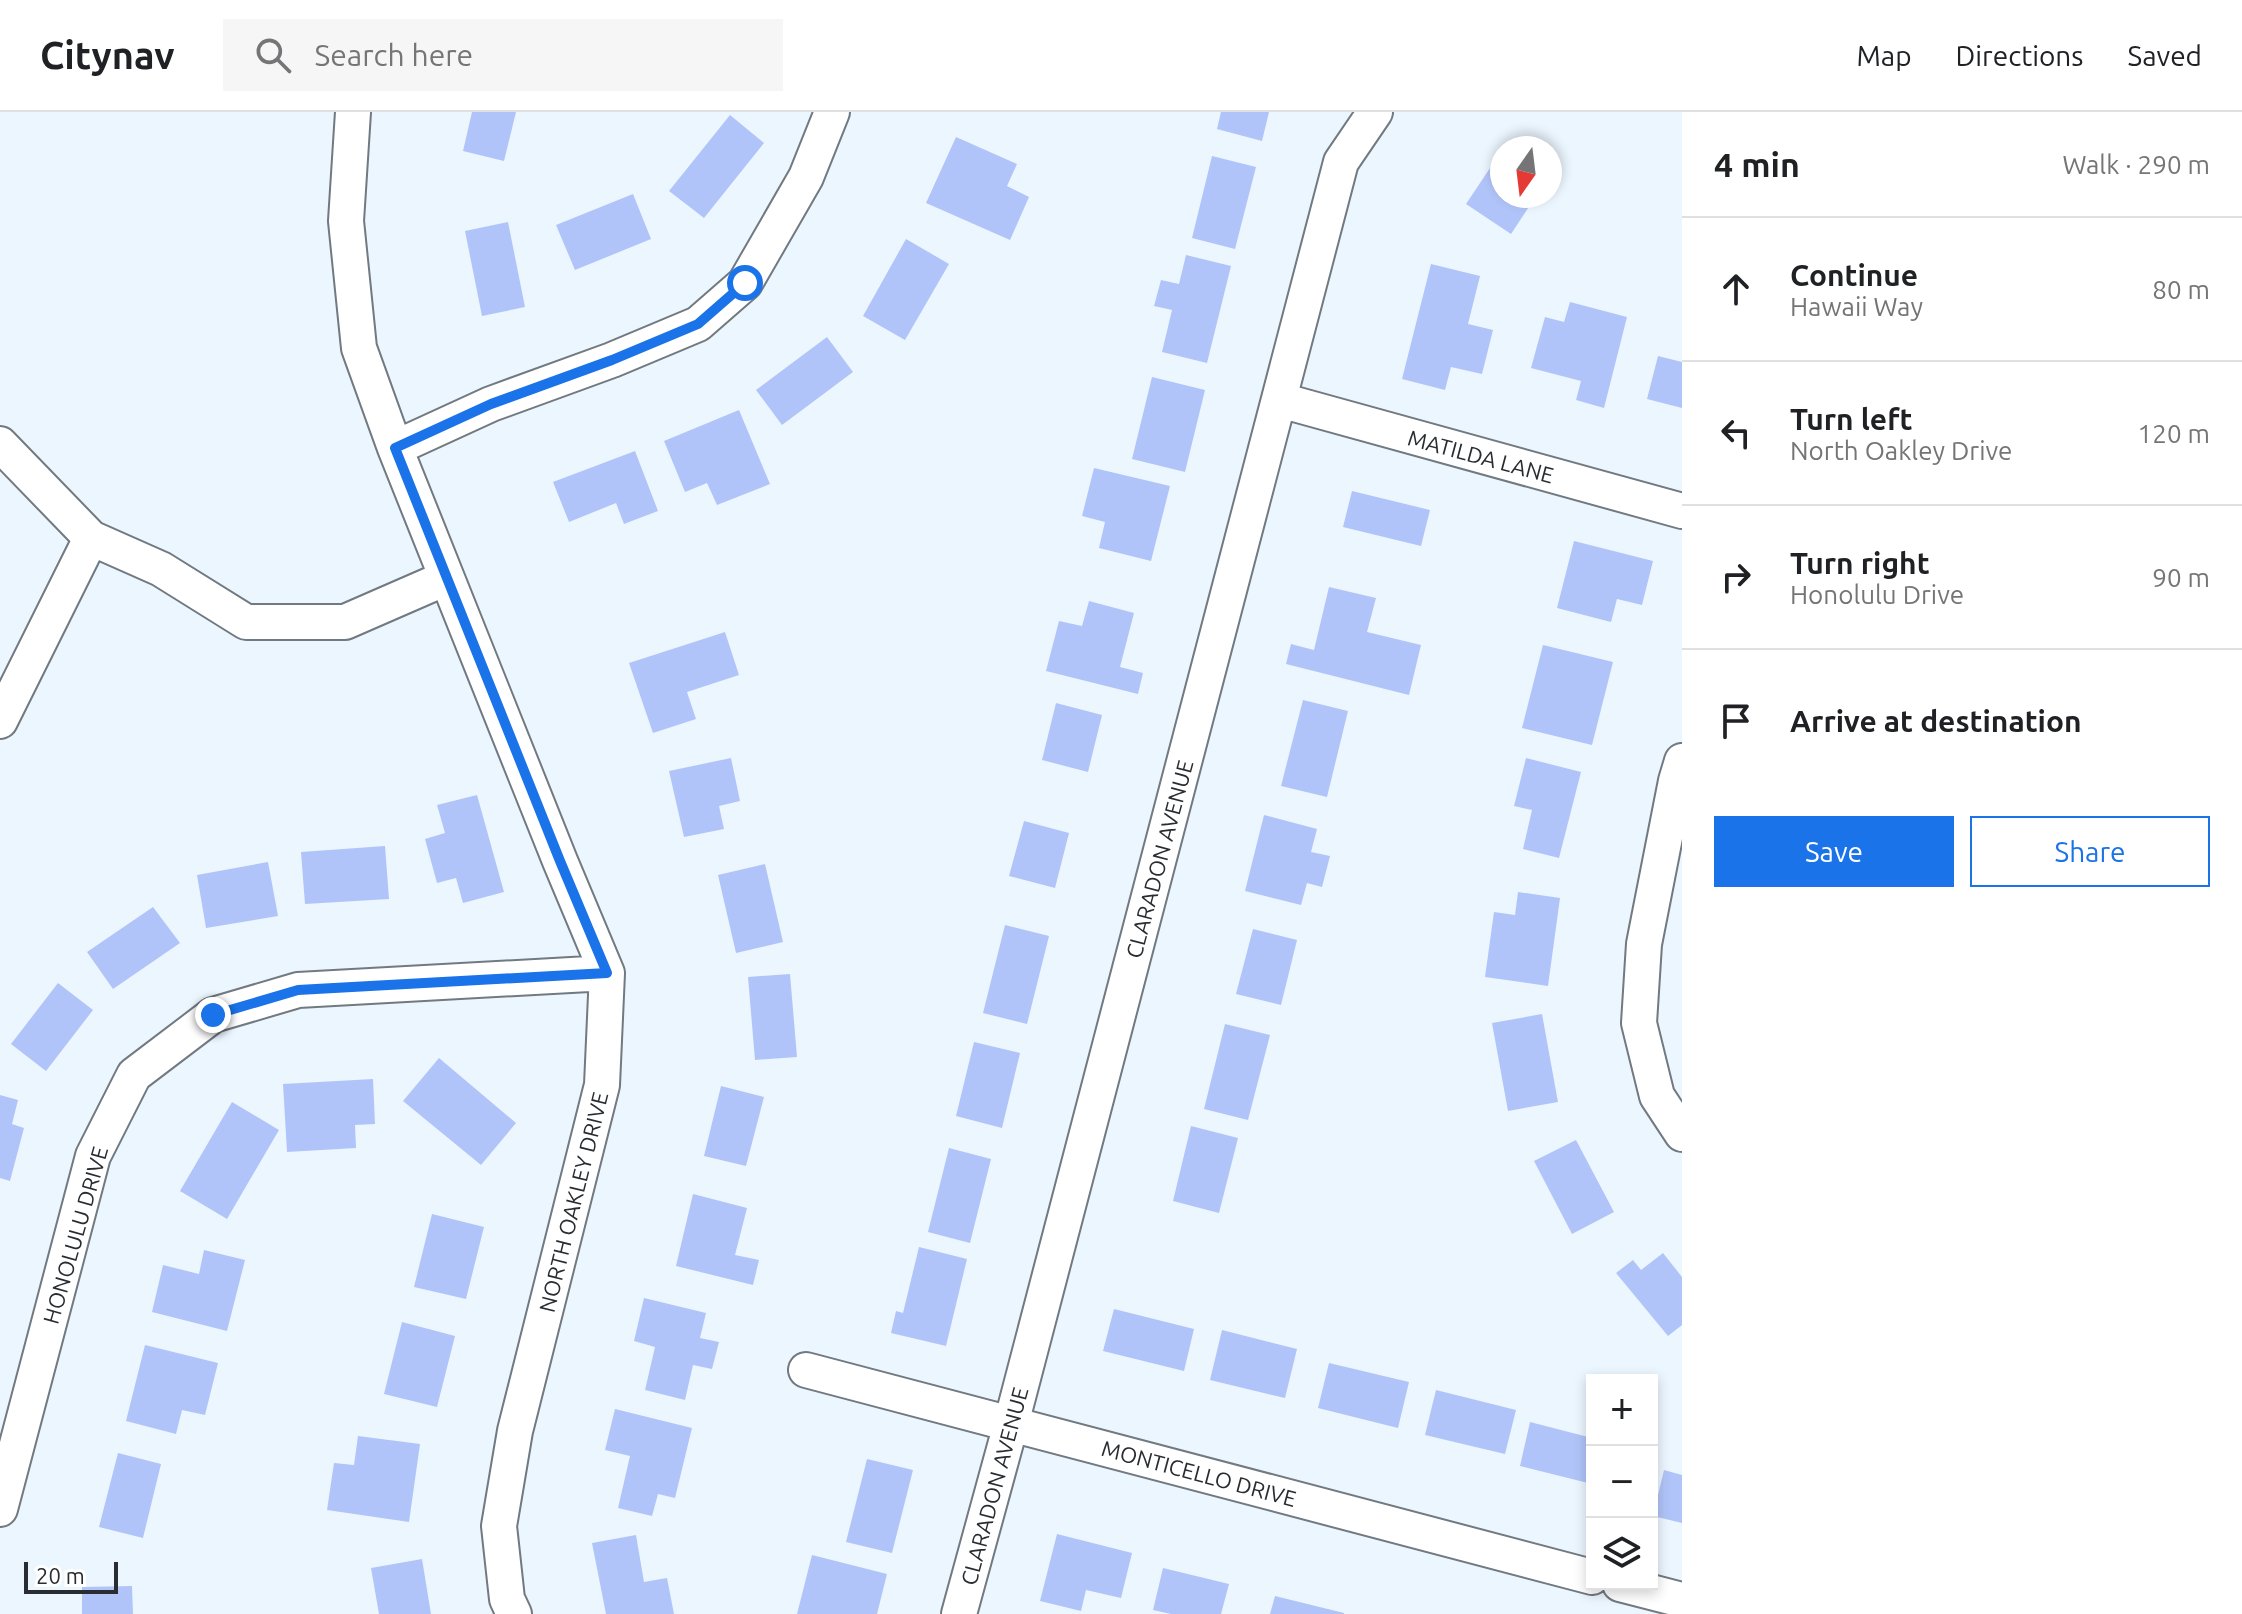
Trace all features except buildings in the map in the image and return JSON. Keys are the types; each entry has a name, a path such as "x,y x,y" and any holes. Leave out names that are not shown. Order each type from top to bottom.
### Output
{"street":[{"name":"NORTH OAKLEY DRIVE","path":"353,112 346,221 359,348 446,578 607,973 602,1085 515,1431 499,1526 507,1599 514,1614"},
{"path":"395,448 491,404 612,360 698,324 745,283 806,177 832,112"},
{"name":"CLARADON AVENUE","path":"959,1614 1341,162 1375,112"},
{"name":"MATILDA LANE","path":"1280,400 1682,511"},
{"path":"0,444 91,538 161,569 246,622 345,622 446,578"},
{"path":"0,721 91,538"},
{"path":"1682,761 1644,944 1639,1023 1657,1096 1682,1134"},
{"name":"HONOLULU DRIVE","path":"0,1509 93,1156 134,1075 213,1015 298,990 607,973"},
{"name":"MONTICELLO DRIVE","path":"806,1370 1586,1575"},
{"path":"1643,1590 1682,1600"}],"route":[{"path":"213,1015 298,990 607,973 395,448 491,404 612,360 698,324 745,283"}]}
